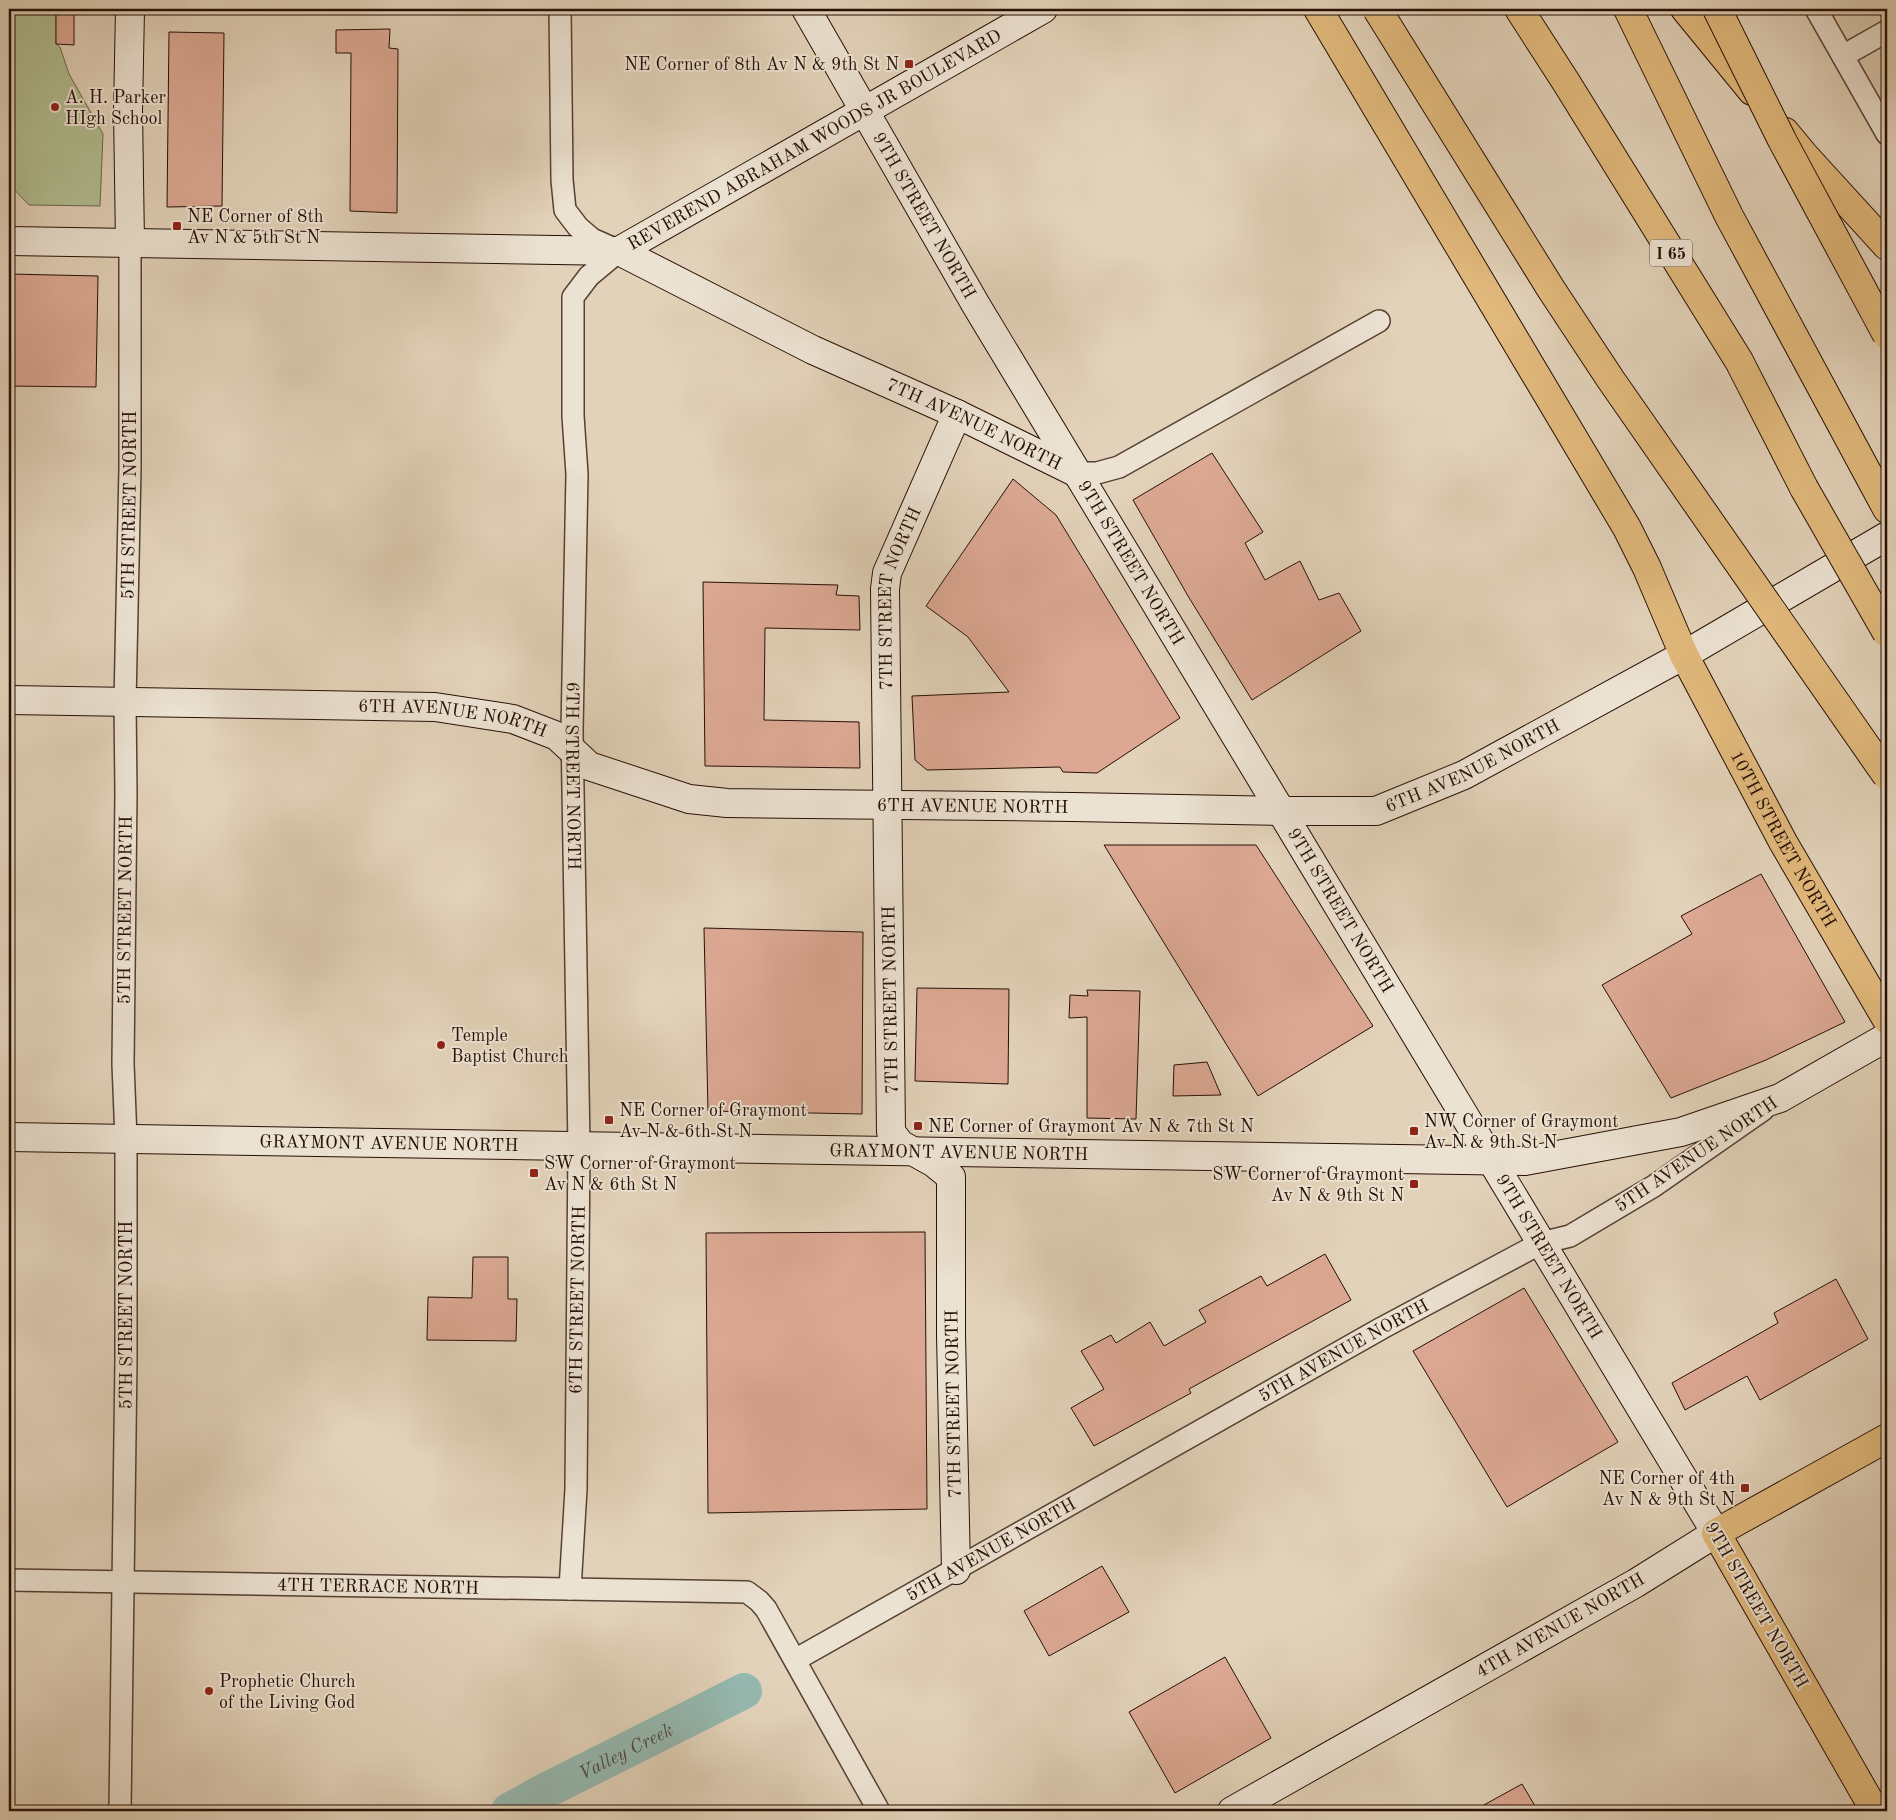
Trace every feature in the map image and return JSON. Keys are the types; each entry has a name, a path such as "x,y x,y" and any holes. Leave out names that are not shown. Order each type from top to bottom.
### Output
{"main road":[{"name":"5TH STREET NORTH","path":"130,9 128,111 130,243"},
{"name":"9TH STREET NORTH","path":"806,9 976,306 1716,1533 1875,1811"},
{"name":"REVEREND ABRAHAM WOODS JR BOULEVARD","path":"9,241 618,251 1044,9"},
{"name":"10TH STREET NORTH","path":"1318,9 1627,528 1648,568 1684,655 1783,842 1887,1020"},
{"path":"1376,9 1605,372 1672,471 1887,776"},
{"name":"I 65","path":"1519,9 1739,361 1804,488 1887,633"},
{"path":"1628,9 1729,216 1854,451 1887,509"},
{"path":"1685,9 1804,155 1887,246"},
{"path":"1717,9 1782,140 1887,335"},
{"name":"7TH AVENUE NORTH","path":"618,251 813,350 957,414 1077,473"},
{"name":"7TH STREET NORTH","path":"956,1570 951,1335 951,1177 934,1163 900,1144 891,1132 885,589 887,573 957,414"},
{"name":"6TH AVENUE NORTH","path":"9,700 435,708 513,719 557,736 589,766 689,799 727,803 1280,812 1376,811 1464,775 1684,655 1887,536"},
{"name":"5TH AVENUE NORTH","path":"1780,1098 1887,1037"},
{"name":"GRAYMONT AVENUE NORTH","path":"9,1137 1525,1161 1681,1132 1780,1098"},
{"name":"4TH AVENUE NORTH","path":"1232,1811 1636,1583 1716,1533 1887,1438"}],"street":[{"path":"560,9 562,180 565,210 578,227 592,239 618,251"},
{"path":"1816,9 1887,134"},
{"path":"1843,56 1887,31"},
{"name":"5TH STREET NORTH","path":"120,1811 126,1359 126,1139 123,1064 126,793 125,702 130,468 130,243"},
{"name":"6TH STREET NORTH","path":"570,1589 576,1489 579,1146 574,928 573,751 576,474 573,296 589,276 618,251"},
{"name":"7TH AVENUE NORTH","path":"1077,473 1097,473 1119,467 1379,321"},
{"name":"5TH AVENUE NORTH","path":"795,1660 1382,1328 1541,1243 1570,1236 1654,1186 1780,1098"},
{"name":"4TH TERRACE NORTH","path":"9,1580 747,1592 759,1600 766,1609 795,1660"},
{"path":"795,1660 879,1811"}],"green space":[{"name":"A. H. Parker HIgh School","path":"9,9 56,9 56,44 60,47 69,74 103,134 100,206 29,205 9,184"}],"building":[{"path":"56,9 74,9 74,45 56,44"},
{"path":"390,29 389,48 398,49 397,213 350,211 351,53 336,53 336,30"},
{"path":"169,32 224,33 222,206 167,207"},
{"path":"9,274 98,276 96,387 9,386"},
{"path":"1212,453 1263,532 1245,543 1265,580 1300,561 1319,600 1339,593 1361,631 1252,700 1188,596 1133,500"},
{"path":"1013,479 1056,515 1180,718 1097,773 1063,772 1060,767 927,770 915,760 912,696 1009,692 968,637 926,606"},
{"path":"703,582 838,585 836,595 859,596 860,630 765,628 764,720 859,722 860,768 705,766"},
{"path":"1104,845 1256,845 1373,1026 1258,1096"},
{"path":"1761,874 1845,1022 1766,1060 1671,1098 1602,985 1692,934 1681,916"},
{"path":"704,928 863,932 862,1114 708,1111"},
{"path":"917,988 1009,989 1008,1084 915,1081"},
{"path":"1087,990 1140,991 1136,1119 1087,1118 1087,1017 1069,1018 1070,995 1088,996"},
{"path":"1207,1062 1221,1095 1173,1096 1174,1065"},
{"path":"925,1232 927,1509 708,1513 706,1233"},
{"path":"1325,1254 1351,1300 1189,1389 1191,1393 1094,1446 1071,1408 1104,1389 1081,1351 1111,1335 1116,1343 1150,1322 1164,1346 1206,1322 1199,1310 1261,1276 1267,1286"},
{"path":"473,1257 508,1257 508,1299 517,1299 516,1341 427,1340 428,1297 472,1298"},
{"path":"1836,1279 1868,1339 1760,1400 1747,1376 1685,1410 1672,1383 1778,1323 1774,1313"},
{"path":"1524,1288 1618,1442 1507,1507 1413,1351"},
{"path":"1102,1566 1129,1612 1049,1656 1024,1611"},
{"path":"1225,1657 1271,1738 1175,1793 1129,1712"},
{"path":"1522,1784 1538,1811 1473,1811"}],"waterway":[{"name":"Valley Creek","path":"509,1811 744,1691"}],"place":[{"name":"NE Corner of 8th Av N & 9th St N","path":"909,64"},
{"name":"A. H. Parker HIgh School","path":"55,107"},
{"name":"NE Corner of 8th Av N & 5th St N","path":"177,226"},
{"name":"Temple Baptist Church","path":"441,1045"},
{"name":"NE Corner of Graymont Av N & 6th St N","path":"609,1120"},
{"name":"NE Corner of Graymont Av N & 7th St N","path":"918,1126"},
{"name":"NW Corner of Graymont Av N & 9th St N","path":"1414,1131"},
{"name":"SW Corner of Graymont Av N & 6th St N","path":"534,1173"},
{"name":"SW Corner of Graymont Av N & 9th St N","path":"1414,1184"},
{"name":"NE Corner of 4th Av N & 9th St N","path":"1745,1488"},
{"name":"Prophetic Church of the Living God","path":"209,1691"}]}
